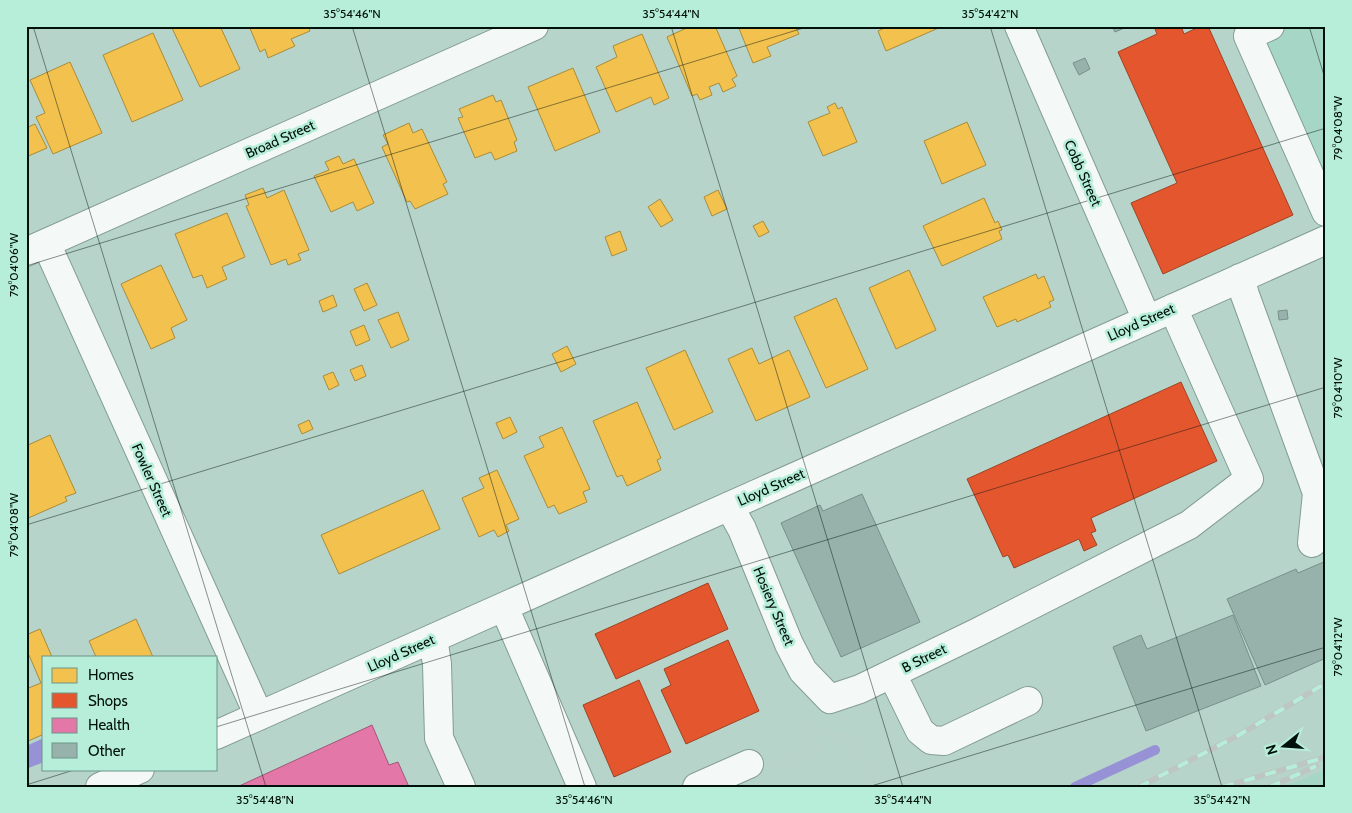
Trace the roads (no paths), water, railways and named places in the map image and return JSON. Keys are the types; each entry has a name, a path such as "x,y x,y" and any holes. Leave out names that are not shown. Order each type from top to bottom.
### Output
{"street":[{"name":"Broad Street","path":"36,247 534,26"},
{"name":"Cobb Street","path":"1019,26 1146,320"},
{"path":"1270,26 1248,36 1326,212"},
{"name":"Lloyd Street","path":"218,734 1326,240"},
{"name":"Fowler Street","path":"36,247 259,716"},
{"path":"1240,278 1317,493 1312,543"},
{"name":"B Street","path":"830,699 860,689 892,674 1189,525 1249,479 1173,308"},
{"name":"Hosiery Street","path":"729,506 742,529 789,644 803,671 830,699"},
{"path":"504,607 582,787"},
{"path":"433,638 437,664 439,738 461,787"},
{"path":"892,674 920,731 931,740 944,741 1028,702"},
{"path":"697,787 748,764"},
{"path":"100,787 138,770"}],"waterway":[{"path":"1075,787 1155,750"}],"railway":[{"path":"1139,787 1239,735 1326,683"},
{"path":"1223,787 1326,757"},
{"path":"1270,787 1316,766"}]}
